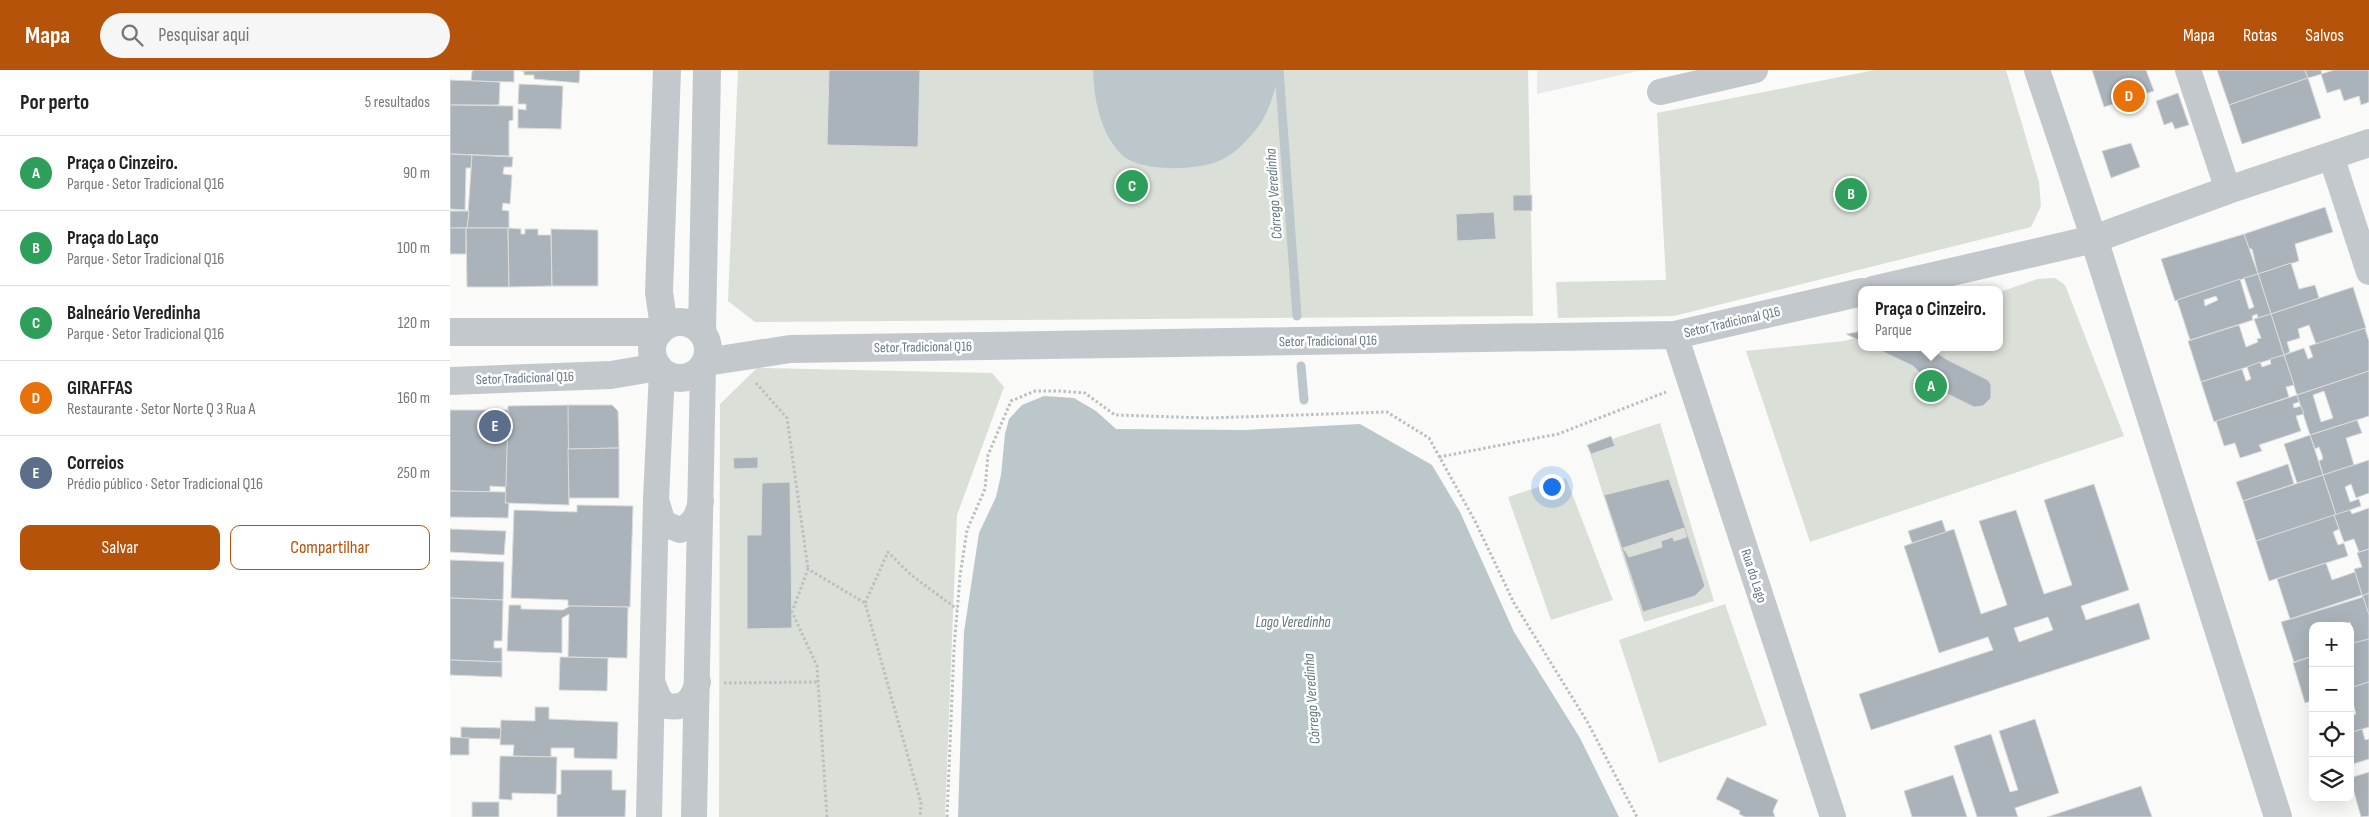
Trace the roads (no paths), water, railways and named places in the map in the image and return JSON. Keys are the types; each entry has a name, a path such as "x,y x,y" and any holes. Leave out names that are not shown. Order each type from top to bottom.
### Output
{"street":[{"path":"649,817 660,369 652,350 662,330 659,292 667,70"},
{"path":"694,817 704,350 707,70"},
{"path":"1660,92 1755,70"},
{"path":"2037,70 2094,239 2278,817"},
{"path":"2188,70 2228,190"},
{"path":"1890,286 2094,239 2228,190 2369,143"},
{"path":"2331,156 2369,272"},
{"name":"Setor Tradicional Q16","path":"704,350 1675,335 1858,293"},
{"path":"450,332 662,330 677,323 691,324 704,350 694,375 683,378 672,377 660,369"},
{"name":"Rua do Lago","path":"1675,335 1833,817"},
{"name":"Setor Tradicional Q16","path":"704,350 733,358 790,349"},
{"name":"Setor Tradicional Q16","path":"450,381 611,375 660,369"},
{"path":"656,499 663,523 680,530 692,524 698,514 701,501"},
{"path":"652,682 659,699 666,706 677,708 689,702 698,682"}],"water":[{"path":"1093,70 1280,70 1266,114 1258,127 1239,148 1225,158 1203,166 1173,168 1143,165 1131,161 1114,146 1103,126 1097,104"},
{"name":"Lago Veredinha","path":"1044,396 1074,398 1096,411 1116,429 1245,430 1360,424 1432,465 1460,512 1514,632 1580,738 1619,817 958,817 964,632 979,533 996,497 1009,419 1022,405"}],"waterway":[{"name":"Córrego Veredinha","path":"1279,70 1297,316"},
{"name":"Córrego Veredinha","path":"1301,366 1304,400"}],"place":[{"name":"GIRAFFAS","path":"2129,96"},
{"name":"Balneário Veredinha","path":"1132,186"},
{"name":"Praça do Laço","path":"1851,194"},
{"name":"Praça o Cinzeiro.","path":"1931,386"},
{"name":"Correios","path":"495,426"}]}
